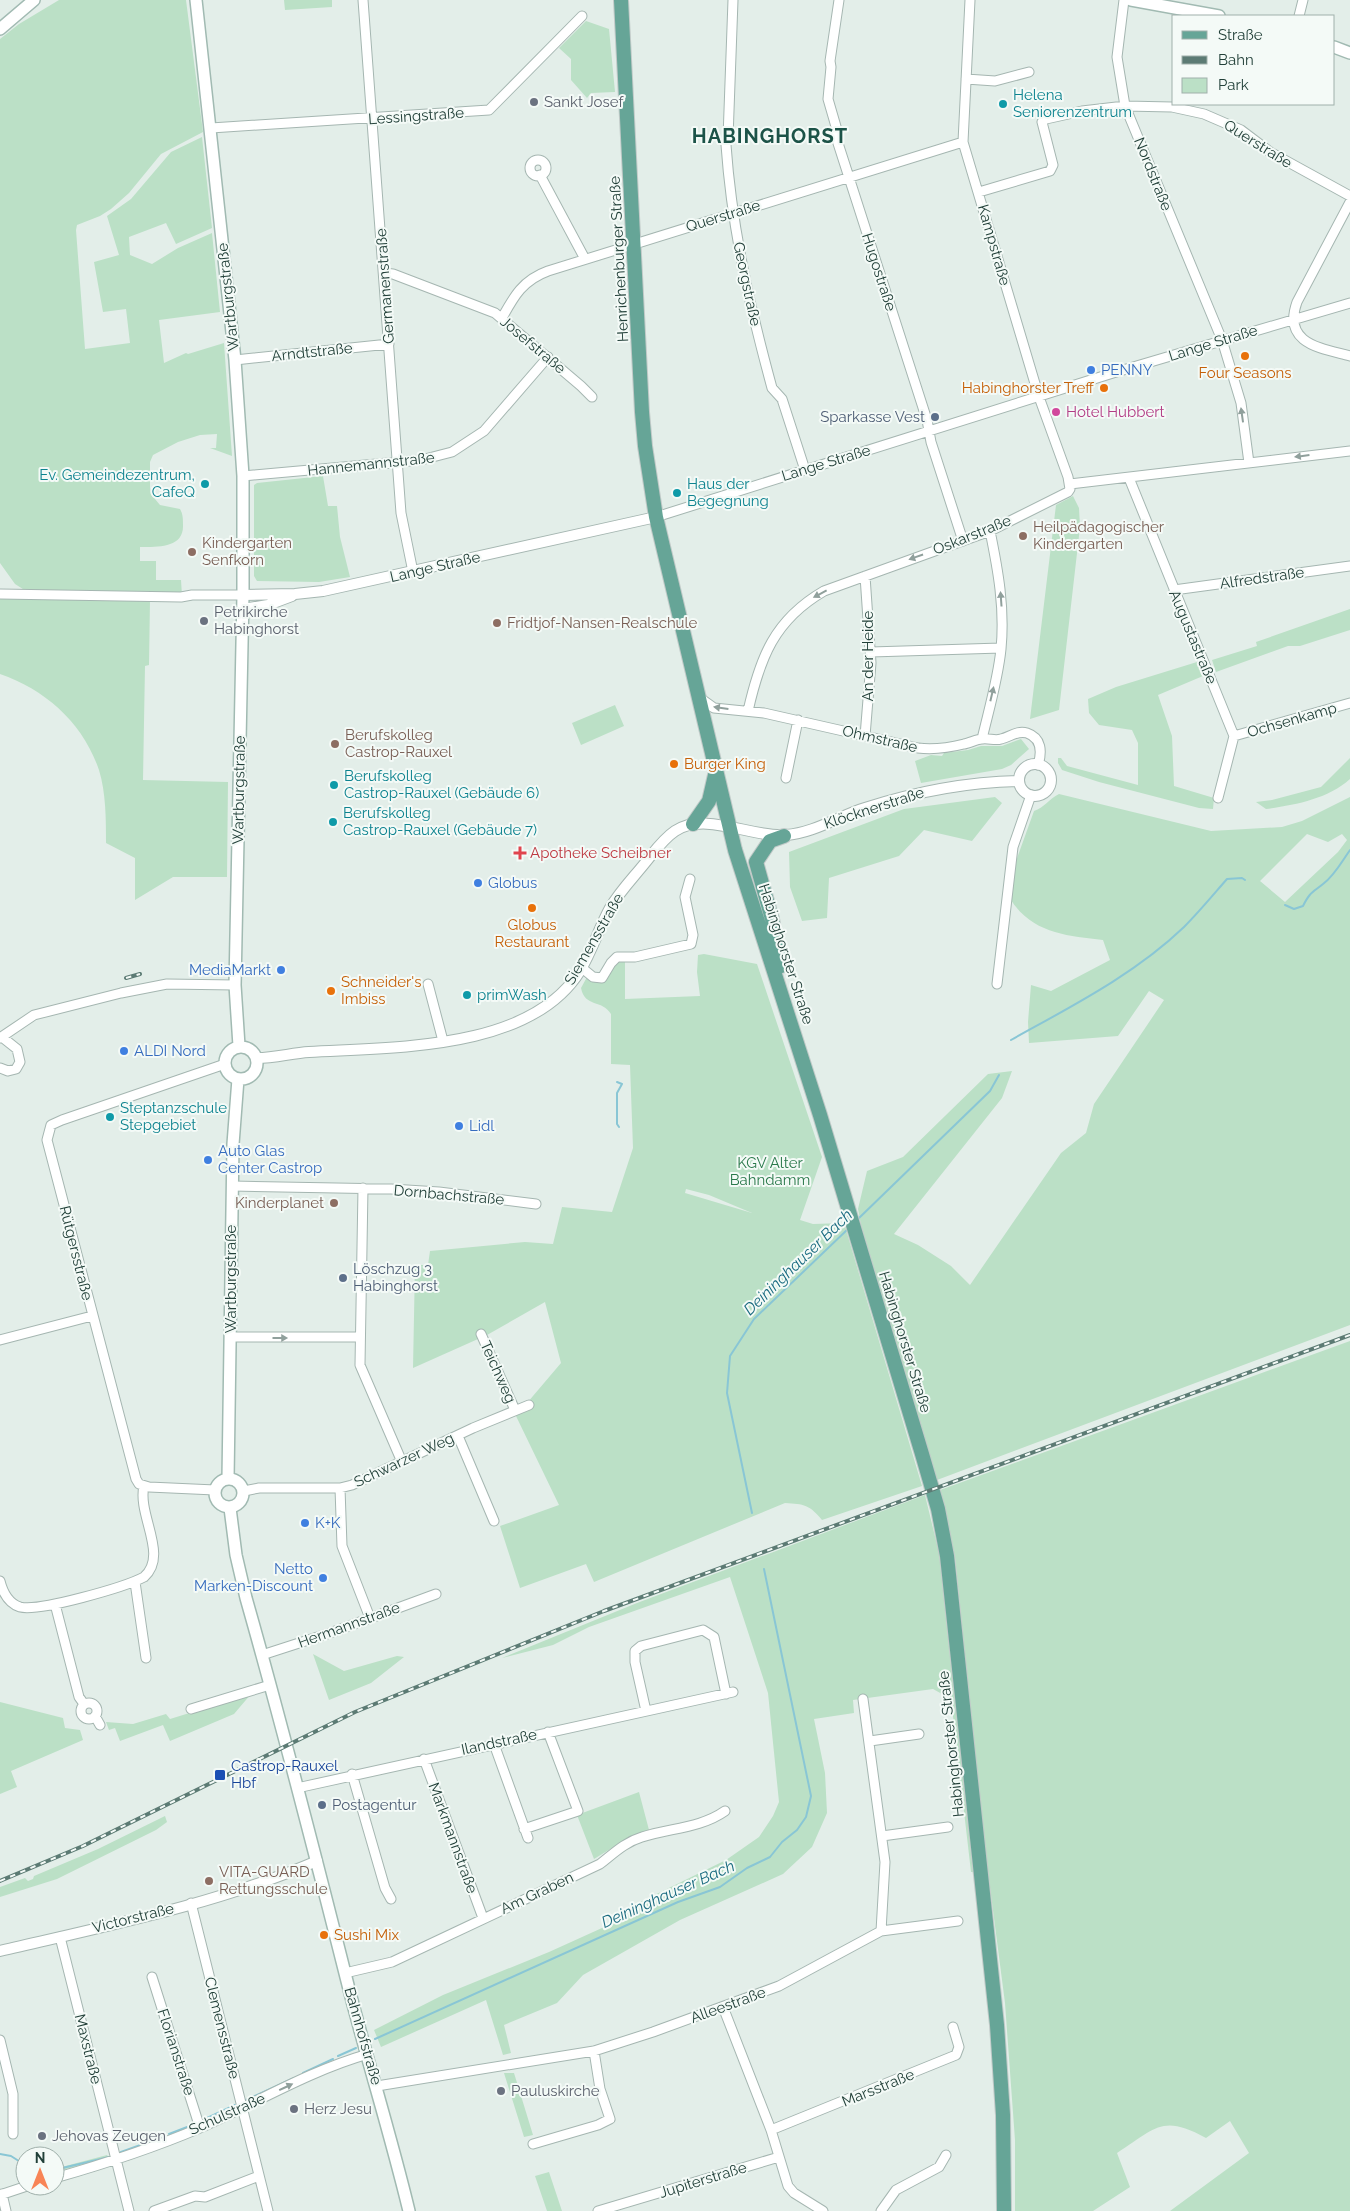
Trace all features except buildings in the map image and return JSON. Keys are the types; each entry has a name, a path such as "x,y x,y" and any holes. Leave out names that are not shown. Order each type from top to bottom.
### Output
{"main road":[{"path":"0,29 34,0"},
{"name":"Wartburgstraße","path":"196,0 235,360 243,476 243,609 235,985 239,1046"},
{"name":"Henrichenburger Straße","path":"620,0 635,243 642,418 656,517"},
{"path":"1131,0 1214,15"},
{"path":"1335,47 1350,53"},
{"name":"Habinghorster Straße","path":"656,517 730,828 789,1016 938,1509 948,1556 997,2025 1003,2115 1004,2207"},
{"path":"693,824 709,801 716,772"},
{"path":"784,836 770,841 756,862 772,919 789,1016"},
{"path":"239,1046 250,1049 257,1058 257,1067 253,1074 246,1078 238,1079 229,1074 225,1064 228,1052 239,1046"},
{"name":"Wartburgstraße","path":"228,1479 231,1337 230,1256 234,1109 238,1079"},
{"path":"228,1479 237,1481 244,1491 240,1504 230,1508 218,1503 215,1490 220,1482 228,1479"},
{"path":"230,1508 236,1555 270,1685"},
{"name":"Bahnhofstraße","path":"270,1685 409,2211"}],"street":[{"name":"Germanenstraße","path":"363,0 401,513 413,572"},
{"name":"Georgstraße","path":"732,0 728,138 726,145 730,196 747,294 772,388 782,399 805,470"},
{"name":"Hugostraße","path":"839,0 830,61 828,99 837,130 836,136 963,542"},
{"name":"Kampstraße","path":"970,0 963,142 1039,398 1070,484"},
{"name":"Nordstraße","path":"1124,0 1117,57 1126,106 1222,340 1241,403 1249,463"},
{"path":"1298,15 1303,0"},
{"name":"Lessingstraße","path":"211,128 489,110 582,16"},
{"path":"966,79 995,81 1029,72"},
{"name":"Querstraße","path":"978,192 1052,168 1042,122 1052,117 1126,106 1172,106 1224,121 1241,130 1270,152 1350,196"},
{"name":"Querstraße","path":"502,318 512,299 528,280 548,271 963,142"},
{"path":"540,176 584,259"},
{"path":"1350,202 1297,302 1294,320 1297,330 1308,344 1350,356"},
{"name":"Josefstraße","path":"384,273 495,313 548,357 592,398"},
{"name":"Lange Straße","path":"243,594 295,594 323,591 656,517 1222,340 1350,303"},
{"name":"Arndtstraße","path":"235,360 389,344"},
{"name":"Hannemannstraße","path":"243,476 398,462 442,456 471,441 491,423 548,357"},
{"path":"1070,484 1350,451"},
{"name":"Augustastraße","path":"1129,478 1234,736"},
{"name":"Oskarstraße","path":"748,711 756,673 779,628 804,603 824,592 963,542 990,530 1068,492 1070,484"},
{"path":"982,739 1001,648 1002,603 999,574 990,530"},
{"name":"Alfredstraße","path":"1174,590 1350,566"},
{"name":"An der Heide","path":"865,578 871,652 865,736"},
{"path":"0,594 181,597 192,594 243,594"},
{"name":"Lange Straße","path":"243,609 268,605 285,600 295,594"},
{"path":"871,652 1001,648"},
{"name":"Ohmstraße","path":"698,696 714,708 748,711 798,720 935,750 982,739 1002,739 1015,733 1028,733 1036,738 1040,744 1041,753 1038,765"},
{"name":"Ochsenkamp","path":"1234,736 1350,703"},
{"path":"786,778 798,720"},
{"path":"1218,798 1234,736"},
{"path":"1038,765 1048,772 1050,784 1043,794 1031,795 1023,790 1019,781 1025,768 1038,765"},
{"name":"Klöcknerstraße","path":"730,828 751,833 784,836 810,830 865,808 932,790 987,782 1019,781"},
{"path":"997,984 1013,847 1031,795"},
{"name":"Siemensstraße","path":"257,1058 443,1041 483,1034 521,1021 545,1007 563,992 582,968 604,919 620,894 666,839 680,828 693,824 712,824 730,828"},
{"path":"582,968 593,977 602,978 617,957 635,958 692,944 693,935 685,897 690,879"},
{"path":"0,1068 8,1071 16,1069 20,1062 18,1049 1,1038 34,1015 121,993 167,984 235,985"},
{"path":"428,984 443,1041"},
{"name":"Rütgersstraße","path":"144,1486 136,1479 92,1316 48,1140 51,1125 106,1104 225,1064"},
{"name":"Dornbachstraße","path":"232,1186 363,1188 439,1192 536,1204"},
{"path":"363,1188 360,1365 402,1462"},
{"path":"0,1340 92,1316"},
{"name":"Teichweg","path":"481,1334 515,1410"},
{"path":"231,1337 360,1337"},
{"name":"Schwarzer Weg","path":"244,1491 259,1488 340,1488 352,1485 529,1405"},
{"path":"458,1436 494,1521"},
{"path":"0,1581 4,1593 15,1605 26,1608 55,1604 135,1582 150,1572 154,1557 142,1500 144,1486 215,1490"},
{"path":"340,1488 342,1546 370,1618"},
{"path":"135,1582 146,1658"},
{"name":"Hermannstraße","path":"262,1655 436,1594"},
{"path":"55,1604 79,1697 84,1704 90,1703 95,1706 97,1711 95,1716 100,1725"},
{"name":"Ilandstraße","path":"297,1788 424,1758 494,1744 729,1693 714,1637 703,1630 641,1646 635,1651 635,1662 646,1711"},
{"path":"191,1709 270,1685"},
{"path":"863,1699 882,1836 885,1879 881,1931 958,1921"},
{"path":"494,1744 526,1834 578,1811 548,1732"},
{"path":"870,1741 919,1734"},
{"name":"Markmannstraße","path":"424,1758 483,1918"},
{"path":"352,1774 385,1888 391,1899"},
{"name":"Am Graben","path":"345,1973 392,1962 600,1864 622,1846 641,1837 712,1820 726,1810"},
{"path":"882,1836 948,1827"},
{"name":"Victorstraße","path":"0,1952 266,1882 317,1860"},
{"name":"Clemensstraße","path":"191,1903 268,2211"},
{"name":"Alleestraße","path":"377,2086 594,2051 653,2032 802,1975 881,1931"},
{"name":"Maxstraße","path":"60,1937 129,2211"},
{"name":"Florianstraße","path":"152,1977 200,2128"},
{"path":"723,2006 771,2130 788,2186 794,2193 822,2211"},
{"name":"Marsstraße","path":"771,2130 956,2055 959,2048 953,2027"},
{"path":"0,2040 13,2094 13,2134"},
{"path":"533,2144 598,2125 610,2119 600,2089 594,2051"},
{"name":"Schulstraße","path":"65,2175 116,2160 200,2128 337,2063 368,2054"},
{"path":"881,2211 896,2190 939,2167 946,2155"},
{"name":"Jupiterstraße","path":"598,2211 779,2157"},
{"path":"154,2211 196,2196 205,2197 260,2176"},
{"path":"6,2211 1,2195 15,2190"}],"green space":[{"path":"59,0 186,0 203,132 161,154 129,193 100,216 77,225 76,230 85,349 130,343 126,309 103,312 94,262 119,255 107,216 131,199 171,152 202,137 212,228 176,244 166,223 129,237 130,255 152,264 178,248 212,233 220,312 159,320 164,363 186,353 224,343 232,456 210,448 216,448 217,434 200,435 178,442 153,455 150,462 150,488 160,505 180,509 183,519 182,533 175,542 169,545 140,547 140,561 156,561 156,580 181,580 182,596 26,591 15,584 0,563 0,39 19,24"},
{"path":"284,0 332,0 332,7 285,10"},
{"path":"586,21 609,29 615,92 591,93 587,98 571,80 571,59 559,48"},
{"path":"323,476 328,506 337,506 340,537 350,577 319,582 257,581 254,576 254,485 257,483"},
{"path":"1073,496 1079,508 1080,527 1059,710 1030,719 1056,505"},
{"path":"0,597 150,600 149,665 145,666 143,780 228,782 227,877 173,877 135,900 135,858 106,843 103,788 99,770 83,737 61,710 47,699 33,689 0,674"},
{"path":"1350,609 1350,630 1300,646 1288,646 1216,672 1212,660 1257,646 1256,642"},
{"path":"1197,662 1203,676 1158,695 1172,736 1174,786 1214,798 1213,809 1199,808 1099,782 1062,770 1058,763 1058,758 1061,758 1067,766 1138,785 1138,743 1132,730 1099,725 1089,713 1088,699 1116,687"},
{"path":"615,705 624,726 581,745 572,723"},
{"path":"1021,739 1029,749 1011,765 1002,769 921,783 915,761 931,755 942,756 944,753 968,750 981,746 1002,746"},
{"path":"1350,758 1350,779 1332,792 1300,803 1266,809 1256,802 1272,800 1321,787"},
{"path":"1059,794 1211,831 1282,827 1302,821 1350,797 1350,1325 937,1480 861,1225 858,1209 867,1171 903,1157 988,1074 1012,1071 1002,1098 894,1234 918,1245 951,1266 970,1285 1061,1153 1086,1133 1094,1104 1164,1000 1149,991 1118,1036 1029,1043 1028,1022 1031,985 1051,991 1110,960 1103,940 1076,937 1051,931 1029,920 1011,900 1016,861 1034,811 1041,808","holes":["1307,834 1328,842 1342,834 1347,840 1338,852 1285,902 1260,881"]},
{"path":"995,797 1002,803 972,841 924,830 899,856 829,878 827,918 802,921 790,887 789,852 904,809"},
{"name":"KGV Alter Bahndamm","path":"704,954 757,964 822,1157 800,1220 813,1224 844,1223 922,1486 822,1520 814,1511 806,1506 785,1503 594,1582 586,1564 520,1588 500,1526 559,1505 516,1416 561,1363 545,1302 487,1335 413,1368 415,1265 428,1265 430,1251 525,1242 553,1244 562,1207 612,1212 633,1148 630,1065 611,1064 611,1014 603,1006 586,998 581,988 587,977 596,982 603,982 615,964 625,959 625,999 700,996 697,972 698,955","holes":["686,1189 709,1195 752,1213 685,1193"]},
{"path":"1350,1341 1350,2211 1170,2211 1249,2153 1230,2121 1206,2138 1179,2127 1169,2126 1160,2127 1141,2137 1117,2153 1130,2187 1093,2211 1015,2211 1015,2140 1005,2003 984,1841 955,1557 940,1490"},
{"path":"925,1495 939,1553 973,1872 971,1872 951,1699 933,1689 853,1700 854,1713 814,1719 825,1773 827,1813 812,1847 783,1874 680,1920 583,1975 557,2003 504,2025 511,2053 503,2055 486,2000 381,2047 374,2030 443,1995 549,1952 613,1923 626,1909 726,1860 759,1837 773,1816 779,1802 768,1693 730,1577 589,1627 553,1645 502,1658 637,1603"},
{"path":"313,1654 344,1671 397,1656 404,1657 371,1683 329,1700"},
{"path":"251,1694 234,1714 170,1741 163,1725 120,1741 115,1728 109,1730 106,1722 133,1724 166,1714 170,1719"},
{"path":"0,1702 63,1718 65,1728 80,1730 83,1740 11,1771 17,1787 0,1794"},
{"path":"639,1792 649,1830 620,1843 594,1859 577,1815"},
{"path":"165,1816 167,1822 156,1830 57,1879 0,1897 0,1887 25,1878 28,1881 33,1879 34,1876 98,1849"},
{"path":"504,2073 514,2073 533,2135 524,2137"},
{"path":"107,2155 109,2158 65,2169 65,2166"},
{"path":"549,2172 562,2211 547,2211 535,2176"}],"waterway":[{"name":"Deininghauser Bach","path":"1285,905 1294,909 1303,906 1311,893 1338,868 1350,850"},
{"name":"Deininghauser Bach","path":"1011,1040 1101,989 1144,960 1184,927 1227,879 1242,878 1245,880"},
{"name":"Deininghauser Bach","path":"858,1219 990,1091 999,1075"},
{"path":"617,1082 622,1084 617,1093 617,1124 619,1127"},
{"name":"Deininghauser Bach","path":"752,1513 727,1393 730,1356 754,1319 849,1228"},
{"name":"Deininghauser Bach","path":"375,2039 678,1902 720,1887 747,1868 770,1857 782,1842 797,1830 806,1817 811,1796 764,1569"},
{"name":"Deininghauser Bach","path":"338,2056 356,2048"},
{"name":"Deininghauser Bach","path":"303,2073 333,2059"},
{"name":"Deininghauser Bach","path":"246,2100 294,2078"},
{"name":"Deininghauser Bach","path":"205,2119 235,2105"},
{"name":"Deininghauser Bach","path":"169,2134 195,2124"},
{"name":"Deininghauser Bach","path":"121,2152 160,2138"},
{"name":"Deininghauser Bach","path":"0,2154 15,2159"},
{"name":"Deininghauser Bach","path":"65,2167 109,2157"}],"railway":[{"path":"126,978 140,974"},
{"path":"0,1881 83,1846 355,1712 604,1611 1350,1335"}],"place":[{"name":"Sankt Josef","path":"534,102"},
{"name":"Helena Seniorenzentrum","path":"1003,104"},
{"name":"Four Seasons","path":"1245,356"},
{"name":"PENNY","path":"1091,370"},
{"name":"Habinghorster Treff","path":"1104,388"},
{"name":"Hotel Hubbert","path":"1056,412"},
{"name":"Sparkasse Vest","path":"935,417"},
{"name":"Ev. Gemeindezentrum, CafeQ","path":"205,484"},
{"name":"Haus der Begegnung","path":"677,493"},
{"name":"Heilpädagogischer Kindergarten","path":"1023,536"},
{"name":"Kindergarten Senfkorn","path":"192,552"},
{"name":"Petrikirche Habinghorst","path":"204,621"},
{"name":"Fridtjof-Nansen-Realschule","path":"497,623"},
{"name":"Berufskolleg Castrop-Rauxel","path":"335,744"},
{"name":"Burger King","path":"674,764"},
{"name":"Berufskolleg Castrop-Rauxel (Gebäude 6)","path":"334,785"},
{"name":"Berufskolleg Castrop-Rauxel (Gebäude 7)","path":"333,822"},
{"name":"Apotheke Scheibner","path":"520,853"},
{"name":"Globus","path":"478,883"},
{"name":"Globus Restaurant","path":"532,908"},
{"name":"MediaMarkt","path":"281,970"},
{"name":"Schneider's Imbiss","path":"331,991"},
{"name":"primWash","path":"467,995"},
{"name":"ALDI Nord","path":"124,1051"},
{"name":"Steptanzschule Stepgebiet","path":"110,1117"},
{"name":"Lidl","path":"459,1126"},
{"name":"Auto Glas Center Castrop","path":"208,1160"},
{"name":"Kinderplanet","path":"334,1203"},
{"name":"Löschzug 3 Habinghorst","path":"343,1278"},
{"name":"K+K","path":"305,1523"},
{"name":"Netto Marken-Discount","path":"323,1578"},
{"name":"Castrop-Rauxel Hbf","path":"220,1775"},
{"name":"Postagentur","path":"322,1805"},
{"name":"VITA-GUARD Rettungsschule","path":"209,1881"},
{"name":"Sushi Mix","path":"324,1935"},
{"name":"Pauluskirche","path":"501,2091"},
{"name":"Herz Jesu","path":"294,2109"},
{"name":"Jehovas Zeugen","path":"42,2136"}],"district":[{"name":"HABINGHORST","path":"770,136"}]}
